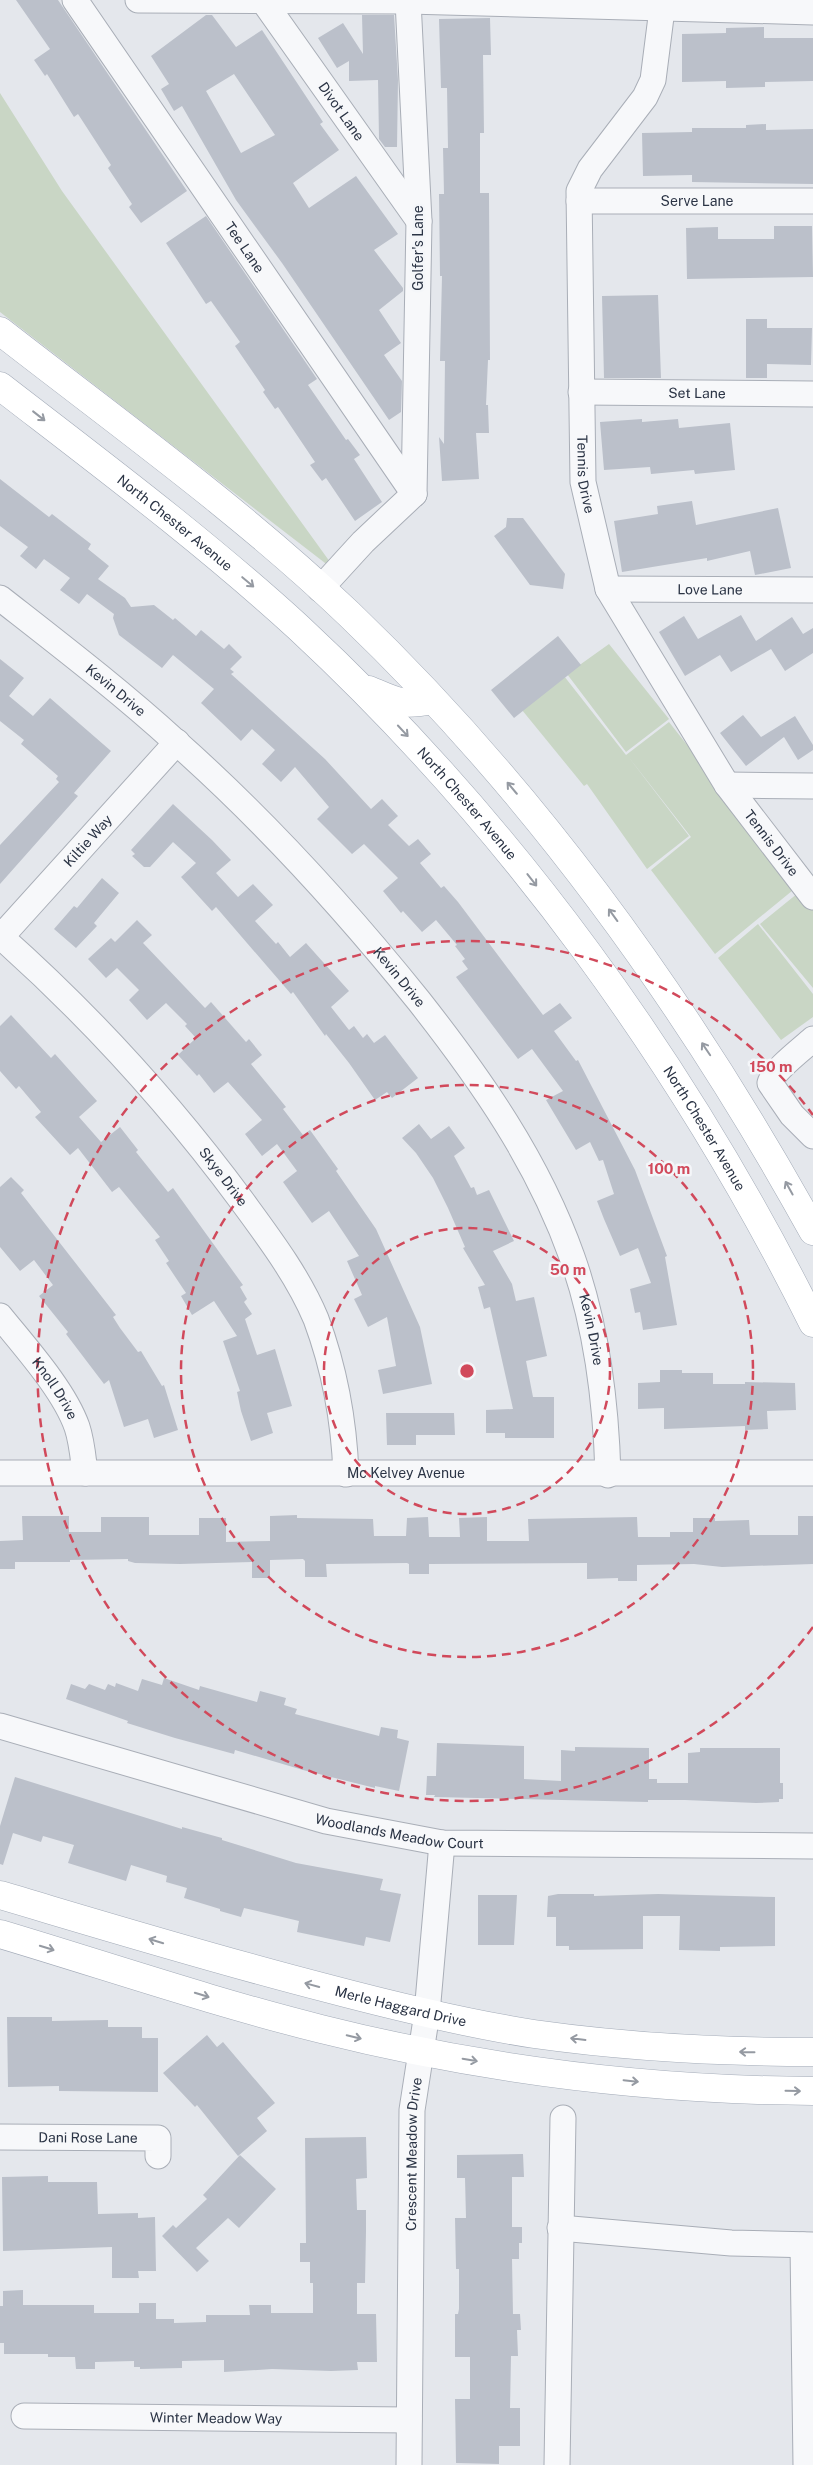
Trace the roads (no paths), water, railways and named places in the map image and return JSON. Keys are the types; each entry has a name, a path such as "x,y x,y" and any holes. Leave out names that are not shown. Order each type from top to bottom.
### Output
{"main road":[{"path":"0,331 209,493 320,589 348,614 473,742 551,834 648,963 718,1067 767,1147 813,1230"},
{"name":"North Chester Avenue","path":"0,386 181,526 265,598 356,684 440,771 518,861 613,988 682,1090 730,1168 813,1323"},
{"path":"356,684 395,701 410,705 433,700"},
{"name":"Merle Haggard Drive","path":"0,1895 274,1975 427,2013 534,2034 626,2044 726,2051 813,2052"},
{"path":"0,1934 311,2026 422,2051 489,2063 629,2081 739,2090 813,2091"}],"street":[{"name":"Tee Lane","path":"75,0 414,494"},
{"path":"138,0 264,2 408,1 813,12"},
{"name":"Golfer's Lane","path":"408,1 419,221 414,494"},
{"name":"Divot Lane","path":"264,2 419,221"},
{"name":"Tennis Drive","path":"662,9 652,80 646,97 590,168 579,191 583,482 608,589 727,785 813,897"},
{"name":"Serve Lane","path":"579,201 813,201"},
{"name":"Set Lane","path":"581,392 813,394"},
{"path":"320,589 363,542 414,494"},
{"name":"Love Lane","path":"608,589 813,590"},
{"name":"Kevin Drive","path":"0,598 113,687 177,742 230,792 307,870 379,952 447,1038 502,1113 551,1204 572,1257 586,1303 600,1368 607,1426 608,1475"},
{"name":"Kiltie Way","path":"0,937 177,742"},
{"path":"727,785 813,786"},
{"name":"Skye Drive","path":"0,937 93,1025 158,1096 219,1170 288,1266 315,1317 327,1350 338,1390 343,1422 346,1474"},
{"path":"813,1039 779,1068 771,1077 770,1083 792,1115 813,1136"},
{"name":"Knoll Drive","path":"0,1316 66,1405 80,1441 85,1473"},
{"name":"Mc Kelvey Avenue","path":"0,1473 608,1475 813,1473"},
{"name":"Woodlands Meadow Court","path":"0,1726 326,1821 442,1843 813,1846"},
{"name":"Crescent Meadow Drive","path":"408,2465 412,2110 427,2013 442,1843"},
{"path":"557,2465 563,2118"},
{"name":"Dani Rose Lane","path":"0,2137 158,2138 158,2156"},
{"path":"560,2228 731,2243 808,2245 808,2456"},
{"name":"Winter Meadow Way","path":"24,2416 409,2420"}]}
